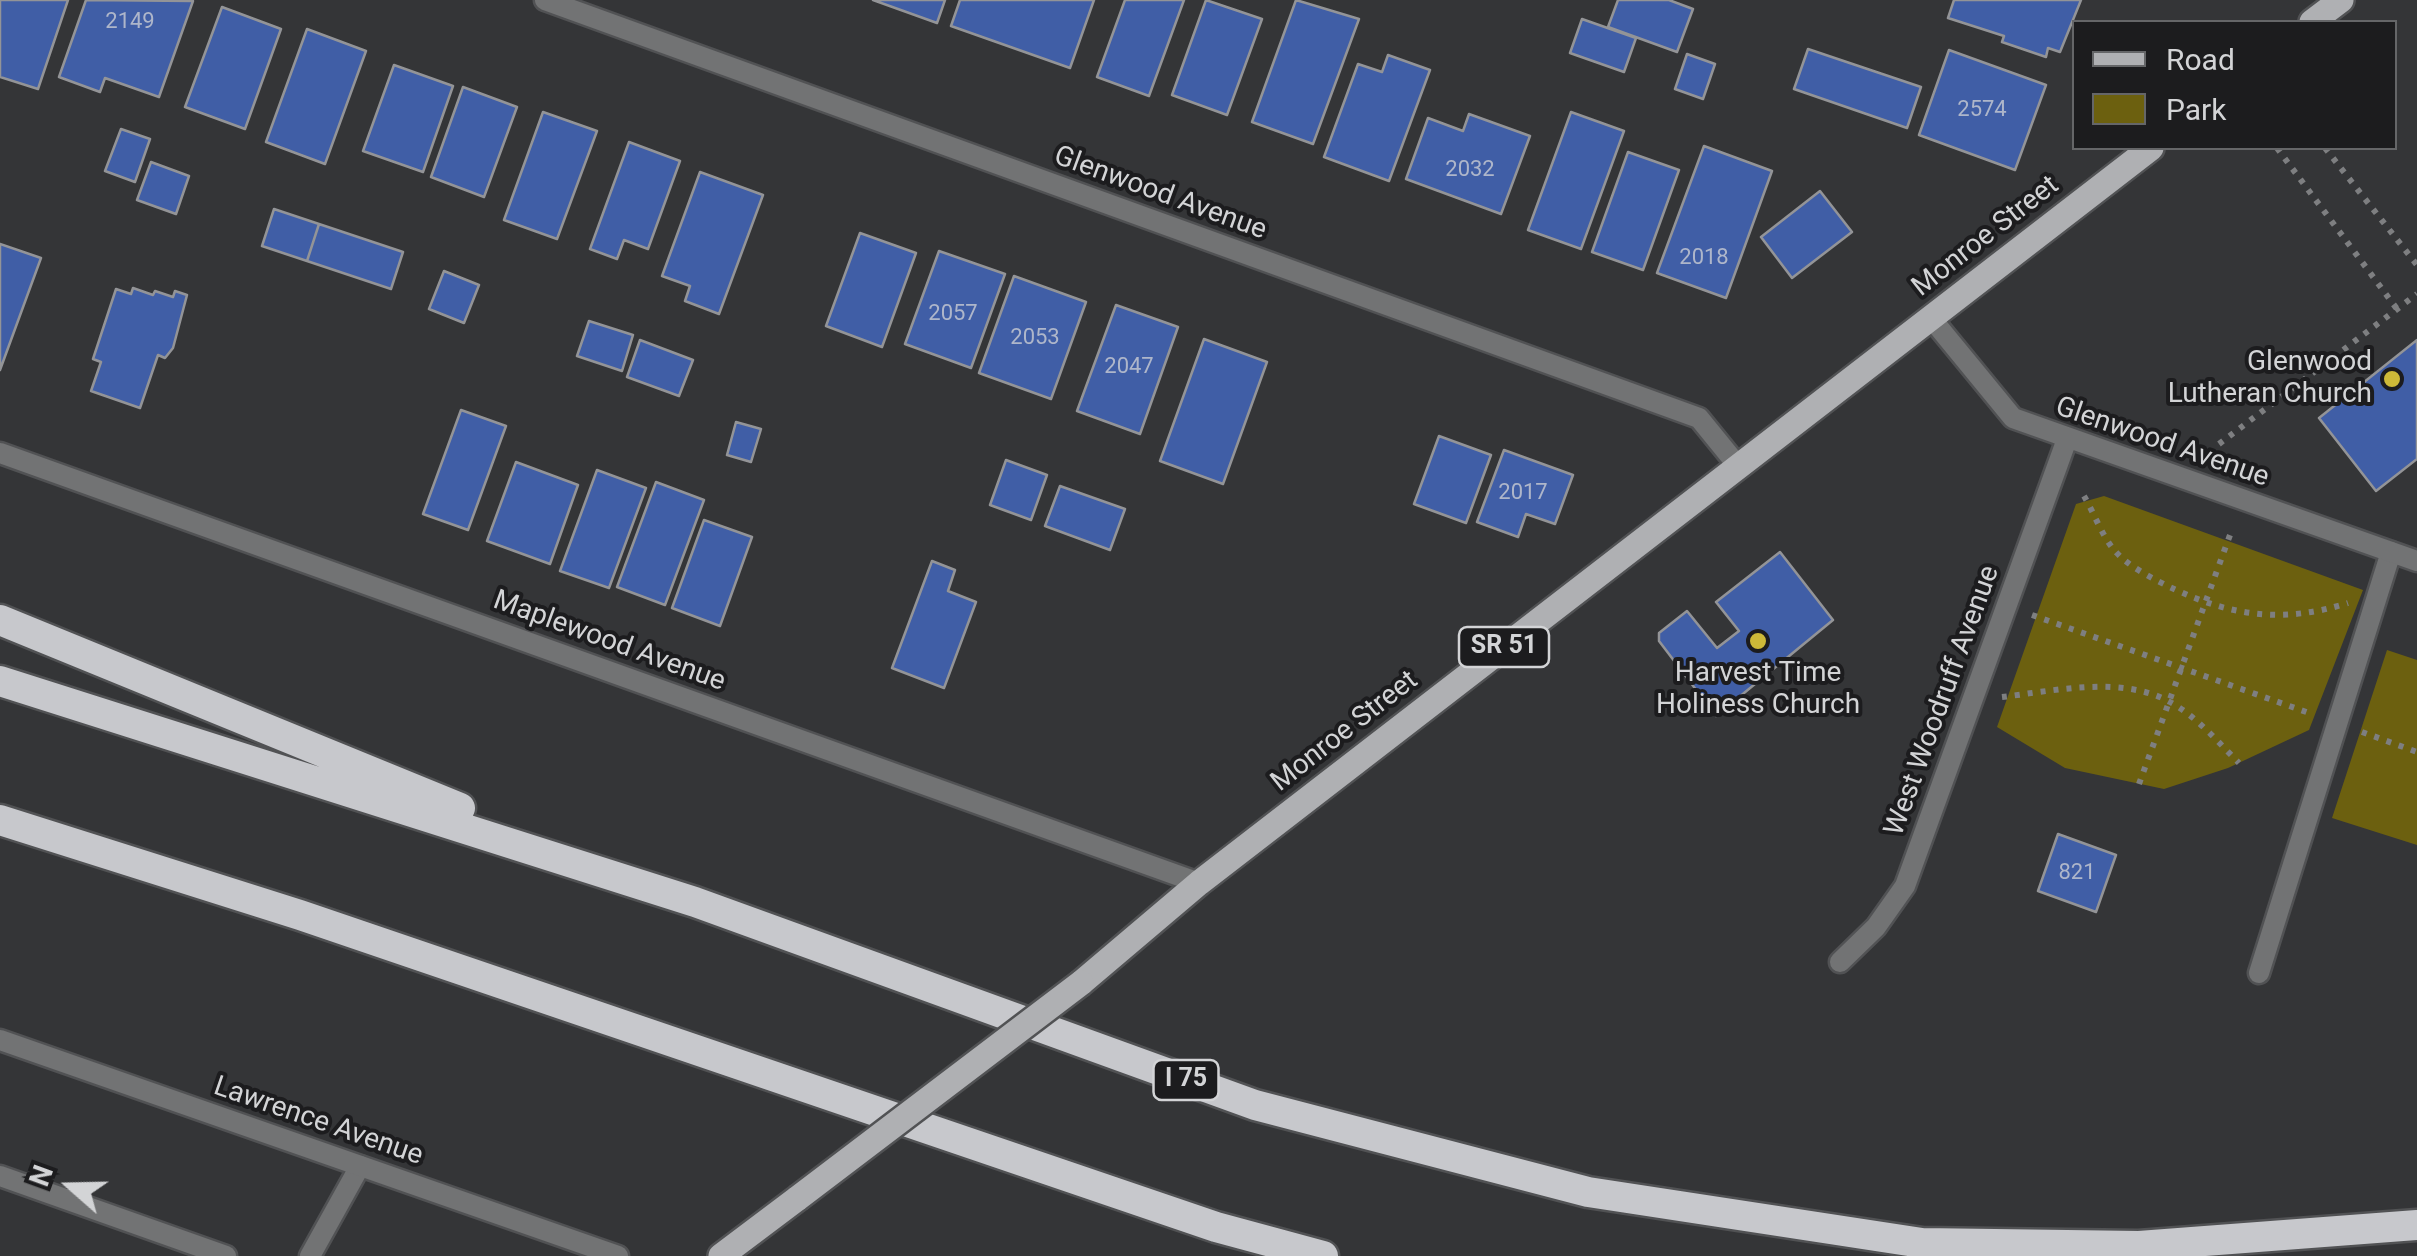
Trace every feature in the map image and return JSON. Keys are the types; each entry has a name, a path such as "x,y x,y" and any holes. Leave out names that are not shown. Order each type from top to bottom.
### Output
{"highway":[{"path":"0,620 695,902"},
{"name":"I 75","path":"0,681 695,902 1255,1105 1588,1192 1922,1243 2139,1246 2417,1225"},
{"path":"0,820 300,914 1216,1227 1322,1256"}],"main road":[{"path":"2315,20 2342,0"},
{"name":"Monroe Street","path":"720,1256 1081,983 1200,883 2148,150"}],"street":[{"name":"Glenwood Avenue","path":"545,0 1699,418 1738,466"},
{"name":"Glenwood Avenue","path":"1931,318 2013,418 2066,440 2417,561"},
{"name":"West Woodruff Avenue","path":"1840,962 1876,927 1905,886 2066,440"},
{"name":"Maplewood Avenue","path":"0,453 1200,883"},
{"path":"2259,972 2391,552"},
{"name":"Lawrence Avenue","path":"0,1040 618,1256"},
{"path":"310,1256 360,1166"},
{"path":"0,1176 226,1256"}],"path":[{"path":"2278,150 2398,308"},
{"path":"2327,150 2417,265"},
{"path":"2220,444 2416,298"},
{"path":"2084,496 2115,551 2156,580 2205,604 2265,617 2308,616 2350,602 2374,603"},
{"path":"2139,784 2230,536"},
{"path":"2007,606 2417,752"},
{"path":"2002,697 2078,688 2141,691 2170,702 2239,763"}],"green space":[{"path":"2104,496 2363,590 2309,730 2228,768 2164,789 2065,768 1997,727 2076,504"},
{"path":"2387,650 2417,660 2417,845 2332,818"}],"building":[{"path":"0,0 68,0 38,89 0,77"},
{"path":"86,0 193,1 159,97 105,78 100,92 59,77"},
{"path":"873,0 945,0 937,23"},
{"path":"960,0 1094,0 1070,68 951,26"},
{"path":"1125,0 1184,0 1149,96 1097,77"},
{"path":"1206,0 1262,19 1227,115 1172,95"},
{"path":"1296,0 1359,19 1313,144 1252,122"},
{"path":"1618,0 1669,0 1693,9 1677,52 1608,27"},
{"path":"1954,0 2081,0 2060,52 2048,48 2046,57 2002,42 2004,36 1948,18"},
{"path":"222,7 281,29 245,129 185,107"},
{"path":"1582,19 1636,38 1624,72 1570,53"},
{"path":"307,29 366,51 325,164 266,142"},
{"path":"1808,49 1921,87 1907,128 1794,89"},
{"path":"1949,50 2046,85 2015,170 1919,135"},
{"path":"1687,54 1715,64 1703,99 1675,89"},
{"path":"1388,55 1430,70 1389,181 1324,157 1358,64 1382,72"},
{"path":"394,65 453,86 423,172 363,151"},
{"path":"463,87 517,107 484,197 431,177"},
{"path":"543,112 597,131 557,239 504,220"},
{"path":"1571,112 1624,131 1581,249 1528,230"},
{"path":"1469,114 1530,136 1501,214 1406,179 1428,118 1463,131"},
{"path":"121,129 150,139 135,182 105,171"},
{"path":"629,142 680,161 648,249 624,240 617,259 590,249"},
{"path":"1704,146 1772,171 1726,298 1657,273"},
{"path":"1628,152 1679,170 1643,270 1592,252"},
{"path":"151,162 189,176 176,214 137,200"},
{"path":"700,172 763,195 719,314 685,301 690,286 662,276"},
{"path":"1820,191 1852,232 1792,278 1761,237"},
{"path":"274,209 319,224 307,261 262,246"},
{"path":"319,224 403,252 391,289 307,261"},
{"path":"860,233 916,253 882,347 826,326"},
{"path":"0,244 41,258 0,370"},
{"path":"939,251 1005,274 971,368 905,344"},
{"path":"444,271 479,285 464,323 429,309"},
{"path":"1014,276 1086,302 1051,399 979,373"},
{"path":"133,288 153,295 155,291 173,297 175,291 187,295 173,348 165,358 158,355 140,408 91,391 101,362 93,359 116,289 131,294"},
{"path":"1116,305 1178,327 1140,434 1077,411"},
{"path":"589,321 633,335 622,371 577,356"},
{"path":"1204,339 1267,362 1223,484 1160,461"},
{"path":"640,340 693,360 679,396 627,377"},
{"name":"Glenwood Lutheran Church","path":"2417,340 2417,459 2376,491 2319,418"},
{"path":"461,410 506,426 468,530 423,514"},
{"path":"736,422 761,429 751,462 727,455"},
{"path":"1439,436 1491,455 1466,523 1414,504"},
{"path":"1504,450 1573,475 1555,524 1526,514 1518,537 1477,522"},
{"path":"1006,460 1047,475 1031,520 990,505"},
{"path":"516,462 578,485 550,564 487,541"},
{"path":"597,470 646,488 609,588 560,571"},
{"path":"656,482 704,500 665,605 617,587"},
{"path":"1060,486 1125,509 1110,550 1045,526"},
{"path":"704,520 752,537 720,626 672,608"},
{"path":"1780,552 1833,620 1716,716 1659,641 1659,633 1687,611 1717,648 1739,631 1716,602"},
{"path":"932,561 955,570 948,591 976,602 944,688 892,668"},
{"path":"2058,834 2116,855 2096,912 2038,891"}],"place":[{"name":"Glenwood Lutheran Church","path":"2392,379"},
{"name":"Harvest Time Holiness Church","path":"1758,641"}]}
